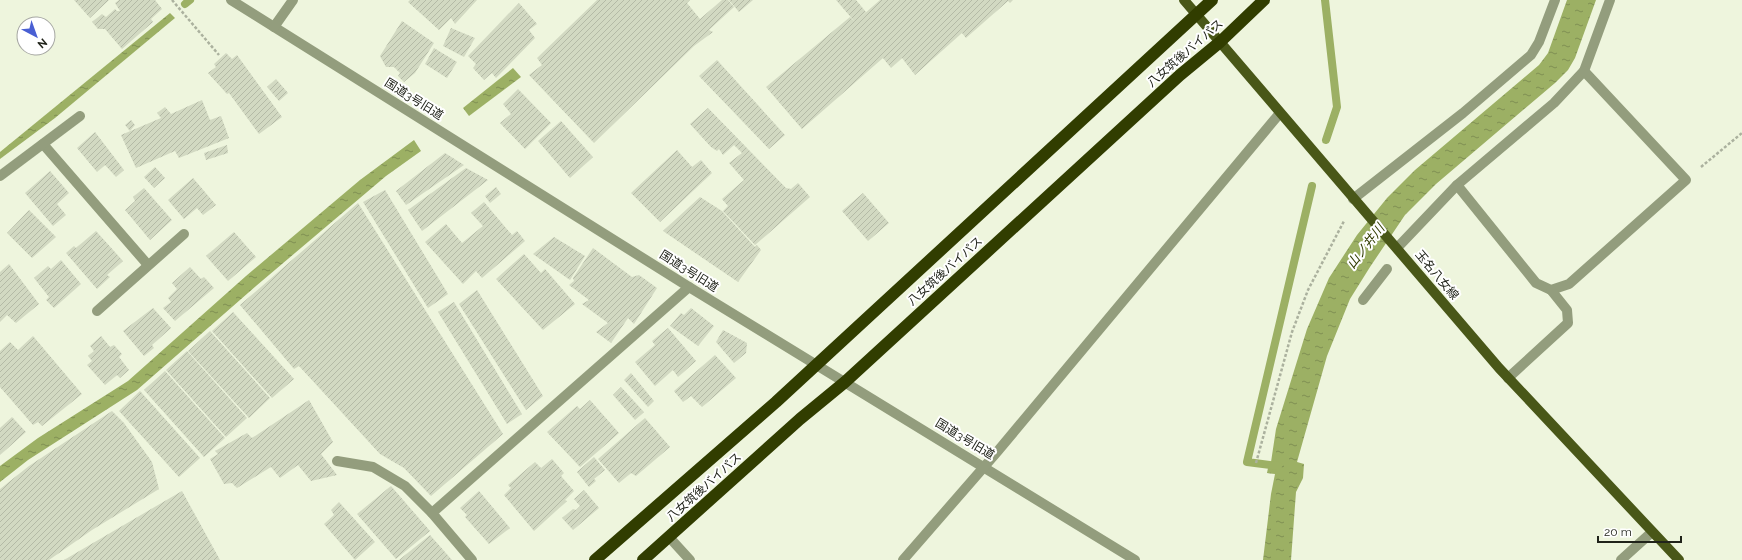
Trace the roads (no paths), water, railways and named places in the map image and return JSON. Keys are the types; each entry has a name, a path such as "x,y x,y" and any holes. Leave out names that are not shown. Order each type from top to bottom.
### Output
{"highway":[{"name":"八女筑後バイパス","path":"595,560 776,402 1212,0"},
{"name":"八女筑後バイパス","path":"643,560 800,420 845,382 1180,75 1220,42 1264,0"}],"main road":[{"name":"玉名八女線","path":"1184,0 1368,217 1395,245 1508,378 1679,560"}],"street":[{"name":"国道3号旧道","path":"231,0 689,287 985,466 1135,560"},
{"path":"274,27 293,0"},
{"path":"1353,199 1464,113 1530,55 1539,42 1555,0"},
{"path":"1395,245 1457,185 1554,103 1584,71 1610,0"},
{"path":"1551,290 1569,284 1686,180 1584,71"},
{"path":"903,560 985,466 1280,113"},
{"path":"0,176 80,116"},
{"path":"43,144 148,265"},
{"path":"1457,185 1536,283 1551,290 1567,310 1568,323 1508,378"},
{"path":"97,311 184,234"},
{"path":"1363,300 1387,269"},
{"path":"432,513 689,287"},
{"path":"337,461 373,467 405,486 432,513 472,560"},
{"path":"1621,560 1652,532"},
{"path":"669,537 690,560"}],"water":[{"name":"山ノ井川","path":"1567,0 1596,0 1575,58 1568,70 1555,83 1436,184 1405,215 1350,299 1327,356 1297,462 1304,464 1303,478 1296,492 1291,560 1263,560 1275,474 1267,473 1269,463 1271,462 1276,429 1307,329 1329,278 1357,235 1387,198 1415,170 1539,65 1548,53"},
{"path":"170,13 175,18 55,118 0,159 0,152"},
{"path":"513,68 521,77 469,116 463,108"},
{"path":"414,140 421,151 386,176 256,286 137,390 28,460 0,482 0,466 38,438 128,381 246,276 360,180"}],"waterway":[{"path":"185,4 190,0"},
{"path":"1325,0 1337,107 1326,140"},
{"path":"1278,466 1247,462 1312,186"}]}
